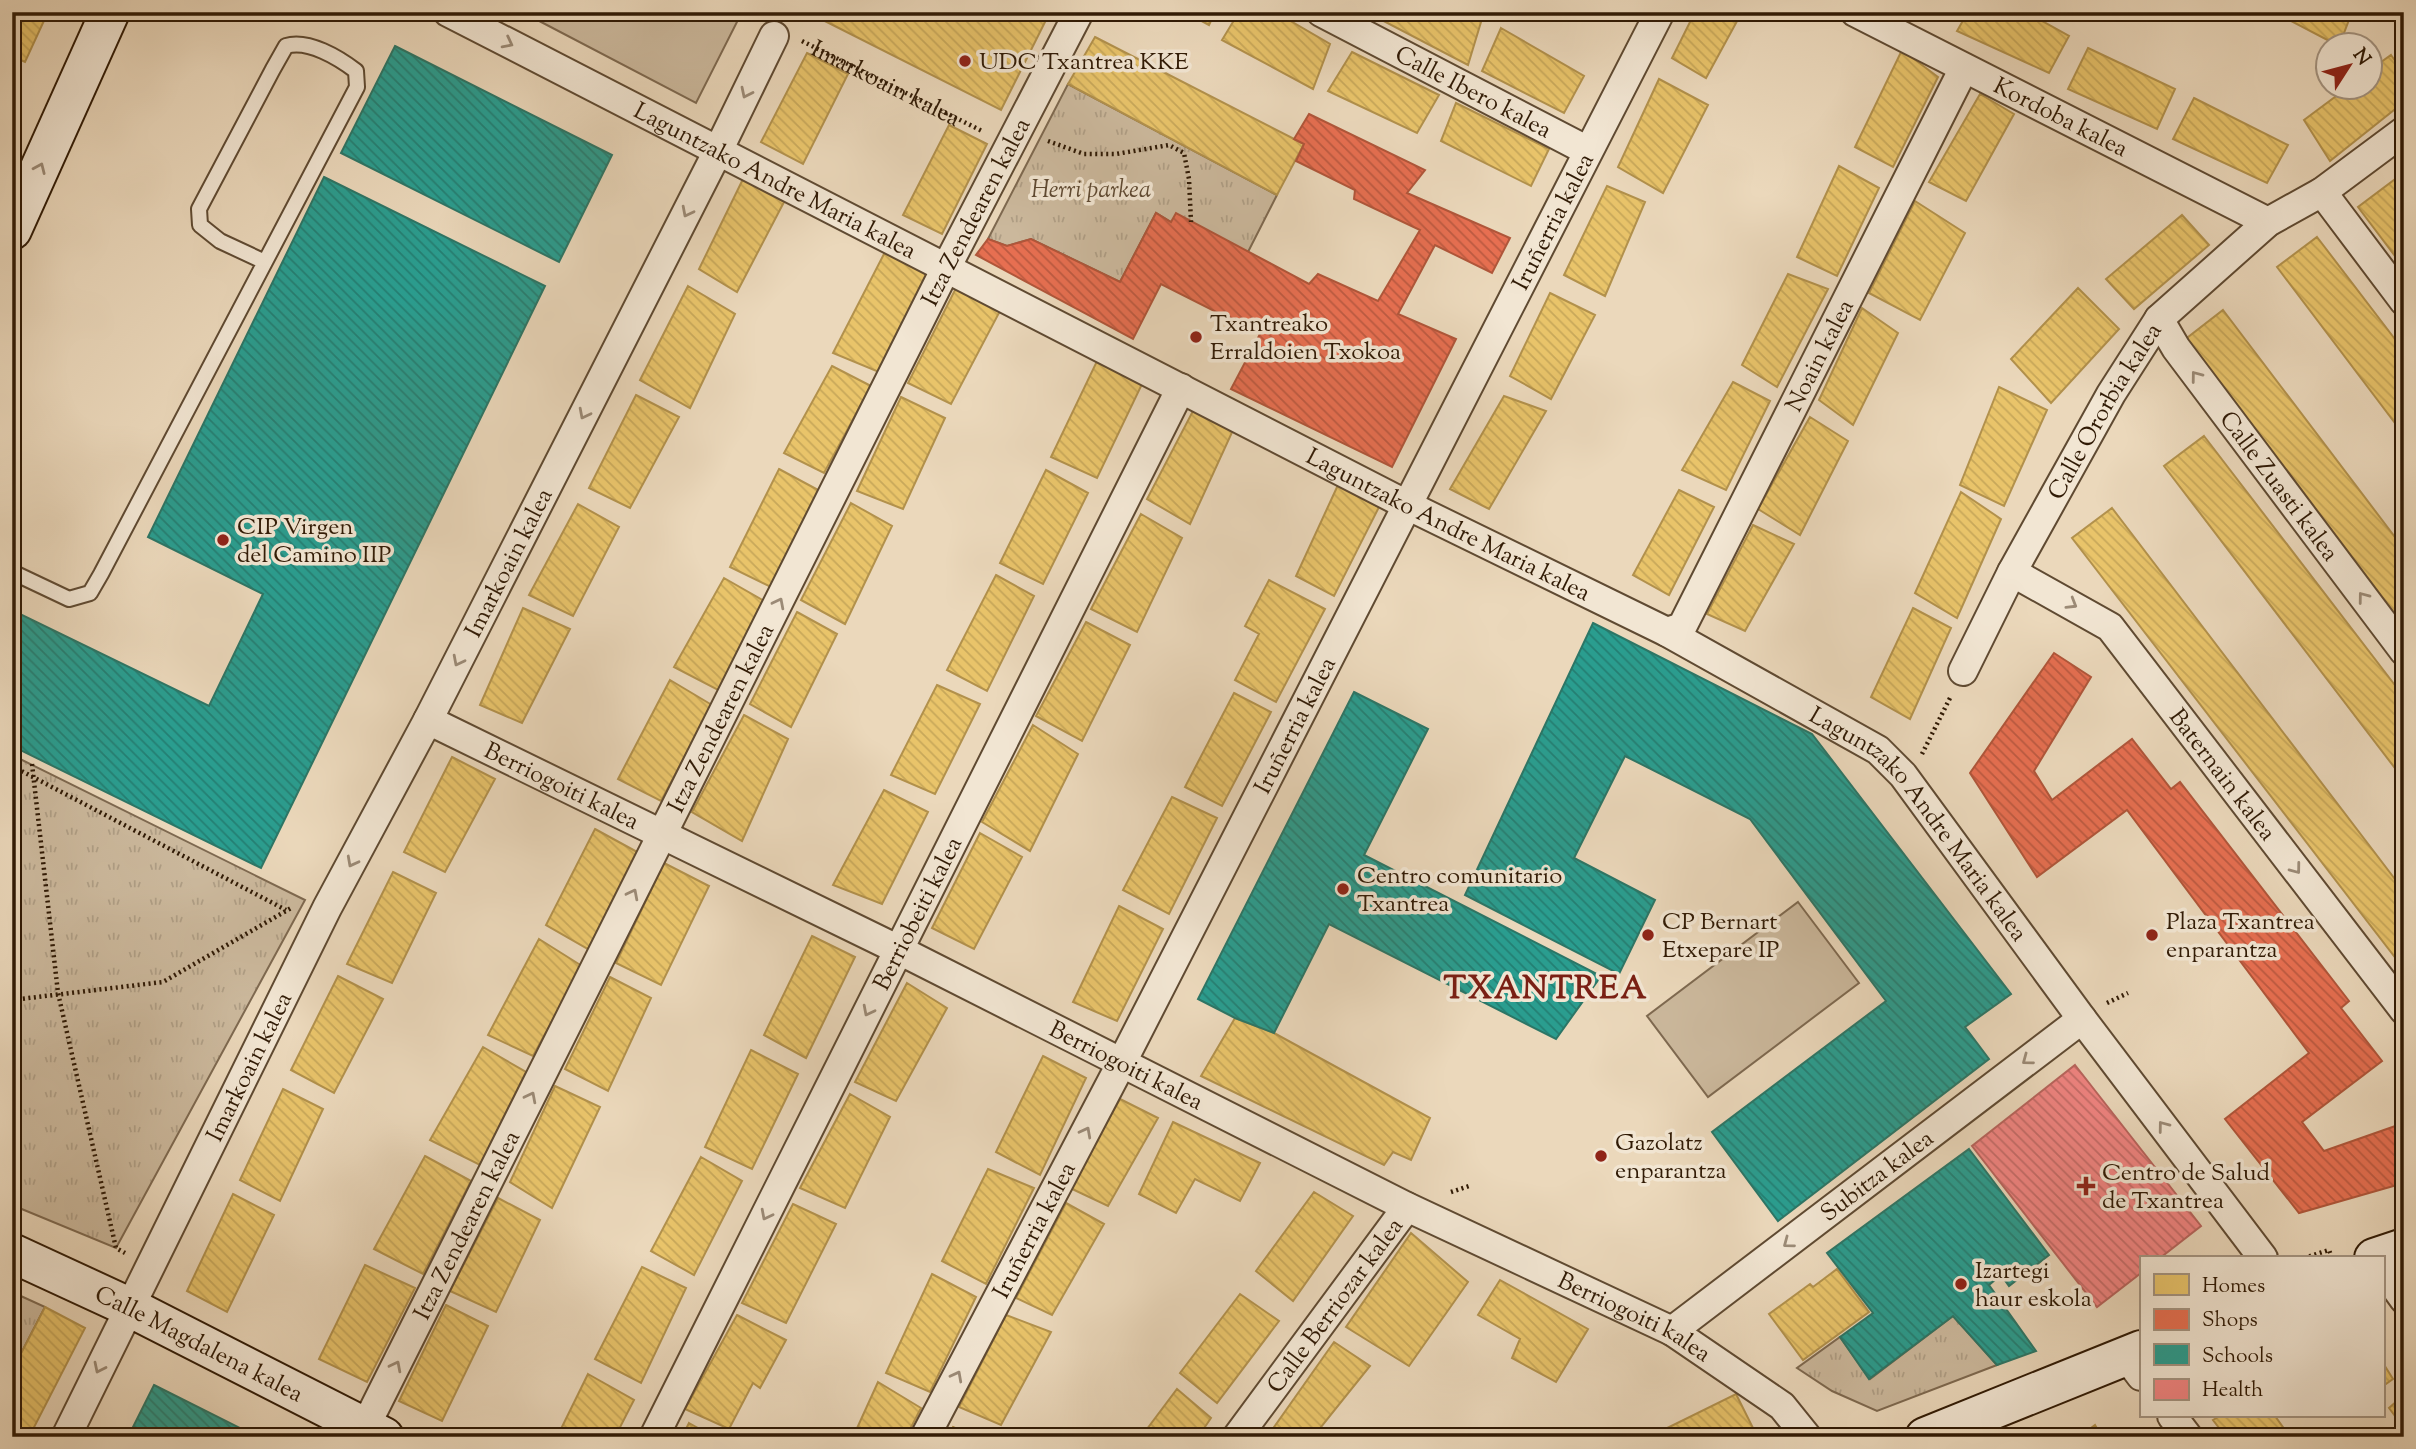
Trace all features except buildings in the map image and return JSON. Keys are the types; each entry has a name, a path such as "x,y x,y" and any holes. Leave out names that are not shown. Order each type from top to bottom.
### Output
{"main road":[{"path":"12,230 110,12"},
{"path":"2380,1256 2404,1248"},
{"name":"Calle Magdalena kalea","path":"12,1253 129,1307 375,1432"},
{"path":"1925,1437 2136,1361"}],"street":[{"name":"Laguntzako Andre Maria kalea","path":"448,12 948,264 1392,482"},
{"name":"Itza Zendearen kalea","path":"375,1432 663,835 948,264 1079,12"},
{"name":"Calle Ibero kalea","path":"1321,12 1588,151"},
{"name":"Iruñerria kalea","path":"925,1437 1409,506 1660,12"},
{"name":"Kordoba kalea","path":"1855,12 2268,222"},
{"name":"Imarkoain kalea","path":"66,1437 327,908 728,152 774,36"},
{"name":"Noain kalea","path":"1667,632 1682,627 1964,68"},
{"name":"Calle Ororbia kalea","path":"1963,671 2012,572 2111,394 2159,319 2268,222 2322,192 2404,131"},
{"path":"2322,192 2404,301"},
{"name":"Laguntzako Andre Maria kalea","path":"948,264 1409,506 1667,632 1878,750 1903,775 2082,1019 2261,1256"},
{"name":"Calle Zuasti kalea","path":"2159,319 2176,348 2404,651"},
{"name":"Berriobeiti kalea","path":"654,1437 1181,388"},
{"name":"Baternain kalea","path":"2012,572 2110,627 2404,1010"},
{"name":"Berriogoiti kalea","path":"428,720 899,950 1407,1207 1672,1331 1782,1406 1807,1437"},
{"name":"Subitza kalea","path":"1672,1331 2082,1019"},
{"name":"Calle Berriozar kalea","path":"1237,1437 1407,1207"},
{"path":"2384,1271 2404,1299"},
{"path":"2174,1418 2188,1437"}],"lane":[{"path":"12,572 69,599 90,593 265,262 357,87 356,71 340,58 296,43 286,46 199,209 200,225 220,242 265,262"}],"path":[{"name":"Imarkoain kalea","path":"774,36 788,33 983,131"},
{"path":"1040,138 1084,154 1116,154 1170,145 1184,153 1189,179 1191,222"},
{"path":"1903,775 1919,758 1930,740 1963,671"},
{"path":"32,764 58,993 116,1248 150,1267"},
{"path":"12,766 287,910"},
{"path":"12,1000 163,982 305,900 327,908"},
{"path":"2311,1256 2329,1250 2331,1256"}],"green space":[{"path":"522,12 742,12 696,103"},
{"name":"Herri parkea","path":"1068,84 1277,195 1248,252 1171,222 1156,213 1120,282 1031,239 1007,246 988,239"},
{"path":"12,755 305,900 116,1248 12,1205"},
{"path":"1798,902 1859,983 1708,1097 1647,1016"},
{"path":"12,1292 45,1307 12,1371"},
{"path":"1953,1316 1997,1365 1877,1411 1832,1391 1797,1368 1840,1337 1870,1379"}],"place":[{"name":"UDC Txantrea KKE","path":"965,61"},
{"name":"Txantreako Erraldoien Txokoa","path":"1196,337"},
{"name":"CIP Virgen del Camino IIP","path":"223,540"},
{"name":"Centro comunitario Txantrea","path":"1343,889"},
{"name":"CP Bernart Etxepare IP","path":"1648,935"},
{"name":"Plaza Txantrea enparantza","path":"2152,935"},
{"name":"Gazolatz enparantza","path":"1601,1156"},
{"name":"Centro de Salud de Txantrea","path":"2086,1186"},
{"name":"Izartegi haur eskola","path":"1961,1284"}],"district":[{"name":"TXANTREA","path":"1546,987"}]}
